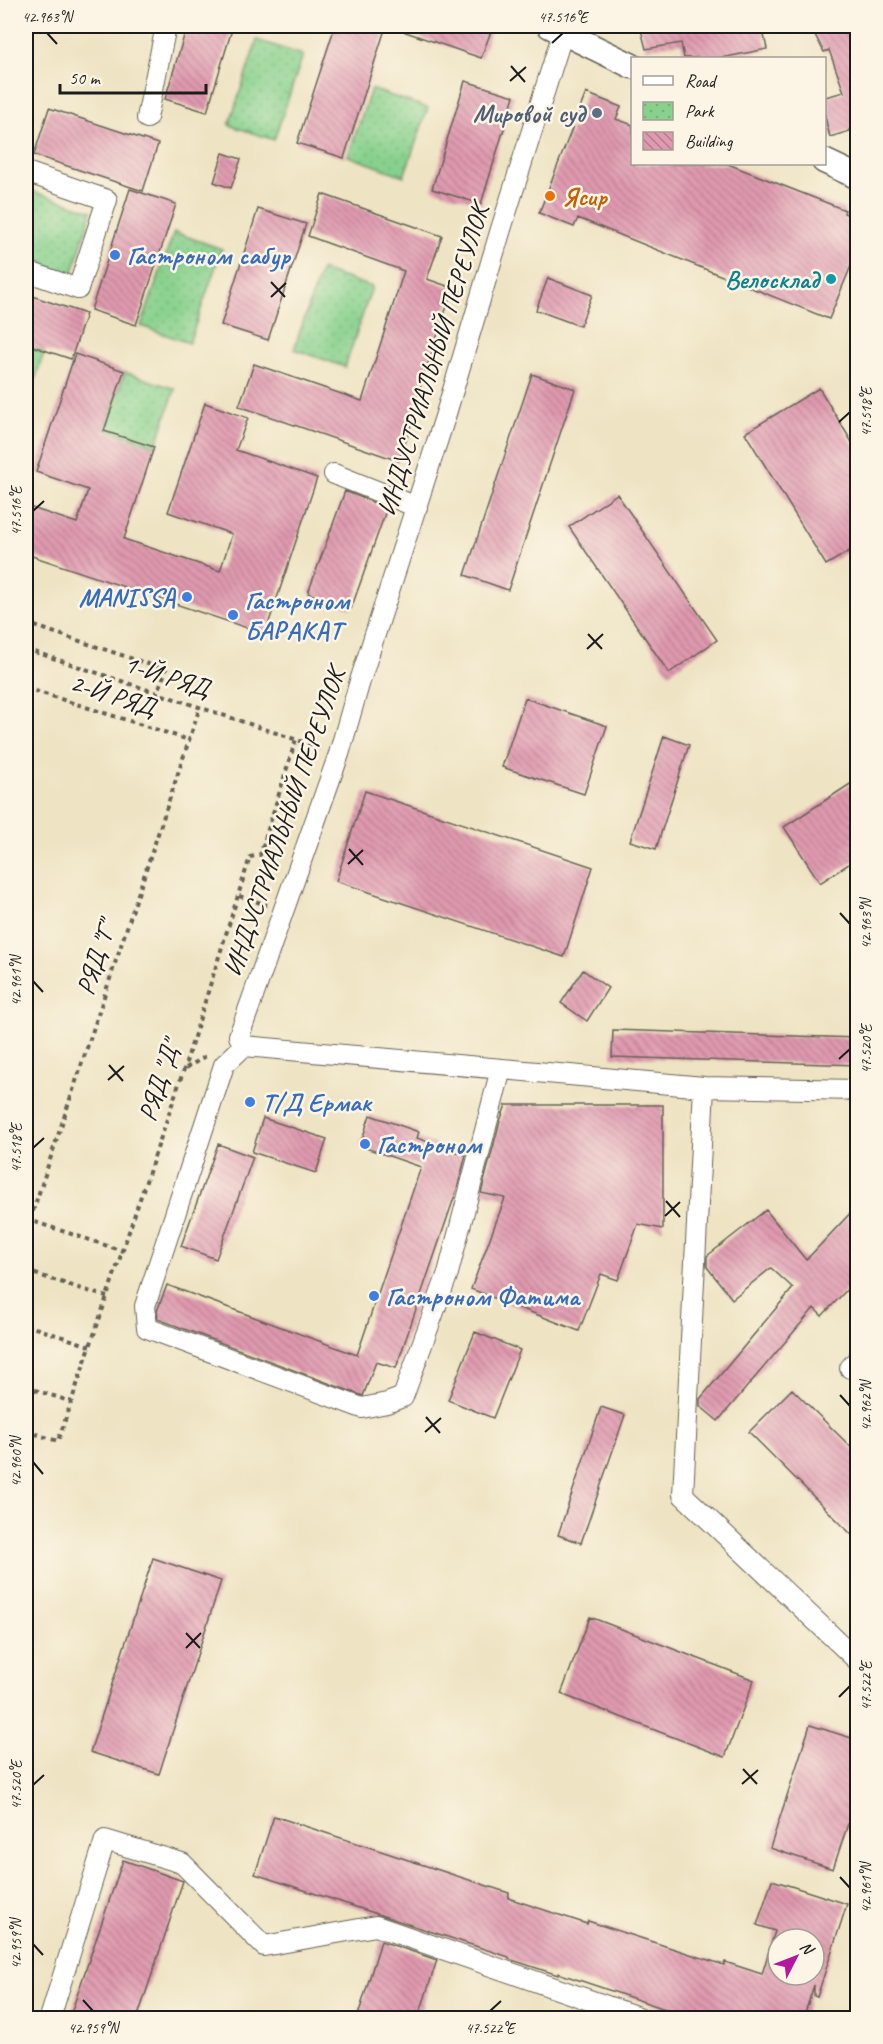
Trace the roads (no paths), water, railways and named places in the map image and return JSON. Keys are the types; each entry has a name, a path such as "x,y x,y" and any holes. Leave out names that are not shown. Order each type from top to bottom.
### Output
{"main road":[{"path":"561,27 631,58"},
{"path":"561,27 631,65"},
{"path":"826,154 858,170"},
{"path":"826,161 858,177"}],"street":[{"path":"147,118 166,26"},
{"name":"ИНДУСТРИАЛЬНЫЙ ПЕРЕУЛОК","path":"244,1046 239,1036 339,754 360,681 445,417 561,27"},
{"path":"26,172 107,200 78,289 26,271"},
{"path":"334,474 417,507"},
{"path":"501,1069 448,1273 403,1397 387,1404 362,1408 147,1328 145,1306 224,1065 244,1046 704,1087 858,1090"},
{"path":"704,1087 683,1495 858,1661"},
{"path":"50,2019 105,1840 182,1863 264,1946 376,1926 641,2019"}],"place":[{"name":"Мировой суд","path":"597,113"},
{"name":"Ясир","path":"550,196"},
{"name":"Гастроном сабур","path":"115,255"},
{"name":"Велосклад","path":"831,279"},
{"name":"MANISSA","path":"187,597"},
{"name":"Гастроном БАРАКАТ","path":"233,615"},
{"name":"Т/Д Ермак","path":"250,1102"},
{"name":"Гастроном","path":"365,1144"},
{"name":"Гастроном Фатима","path":"374,1296"}]}
